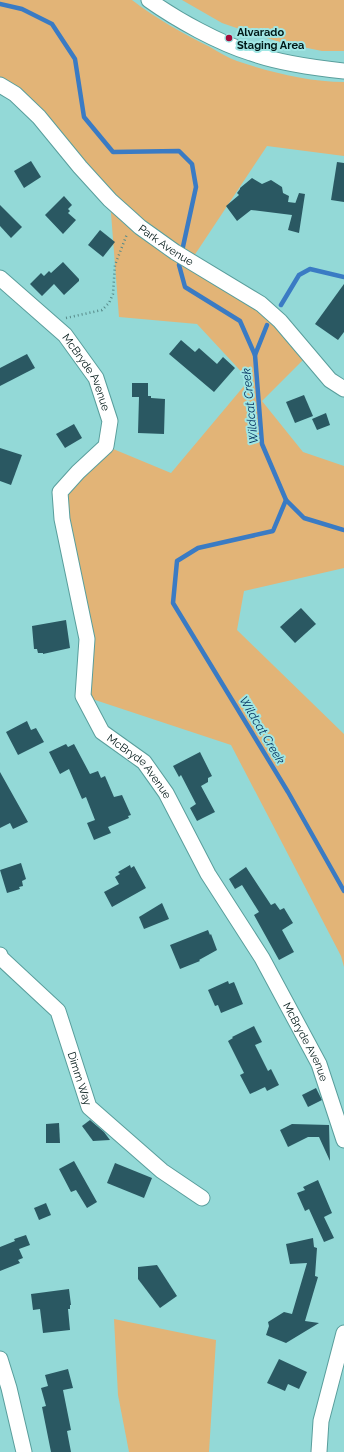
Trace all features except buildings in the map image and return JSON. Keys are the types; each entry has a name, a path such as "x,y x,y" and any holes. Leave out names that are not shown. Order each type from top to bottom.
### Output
{"street":[{"path":"149,0 165,11 212,37 251,53 292,63 344,71"},
{"name":"Park Avenue","path":"0,85 15,94 39,117 80,167 110,200 140,227 175,252 261,304 280,321 330,380 344,390"},
{"name":"McBryde Avenue","path":"0,278 65,335 96,378 110,421 106,446 78,472 60,492 62,519 88,639 83,696 102,732 144,762 166,793 208,874 262,958 319,1064 344,1140"},
{"name":"Dimm Way","path":"0,955 1,958 58,1011 89,1108 162,1170 202,1198"},
{"path":"319,1452 321,1421 344,1333"},
{"path":"0,1360 4,1389 24,1452"}],"path":[{"path":"57,328 64,318 102,310 109,303 113,294 115,265 127,235 124,212"}],"shaded area":[{"path":"0,0 132,0 170,25 234,60 290,76 331,82 344,82 344,156 267,146 190,262 261,304 309,354 262,401 303,452 344,466 344,568 244,591 237,630 344,734 344,967 341,956 231,745 83,696 87,639 60,492 106,446 171,473 249,380 197,324 119,317 110,200 37,122 11,98 0,92"},
{"path":"182,0 344,0 344,51 322,51 283,43 251,33 222,23"},
{"path":"114,1319 216,1340 209,1452 129,1452 118,1395"}],"waterway":[{"name":"Wildcat Creek","path":"0,4 22,9 52,24 75,59 84,117 113,152 179,151 192,164 196,187 179,265 185,287 240,321 255,355 262,444 286,500 273,531 198,548 177,561 173,603 288,792 344,891"},
{"path":"281,305 299,275 310,269 344,277"},
{"path":"255,355 267,325"},
{"path":"286,500 304,518 344,530"}],"place":[{"name":"Alvarado Staging Area","path":"229,38"}]}
